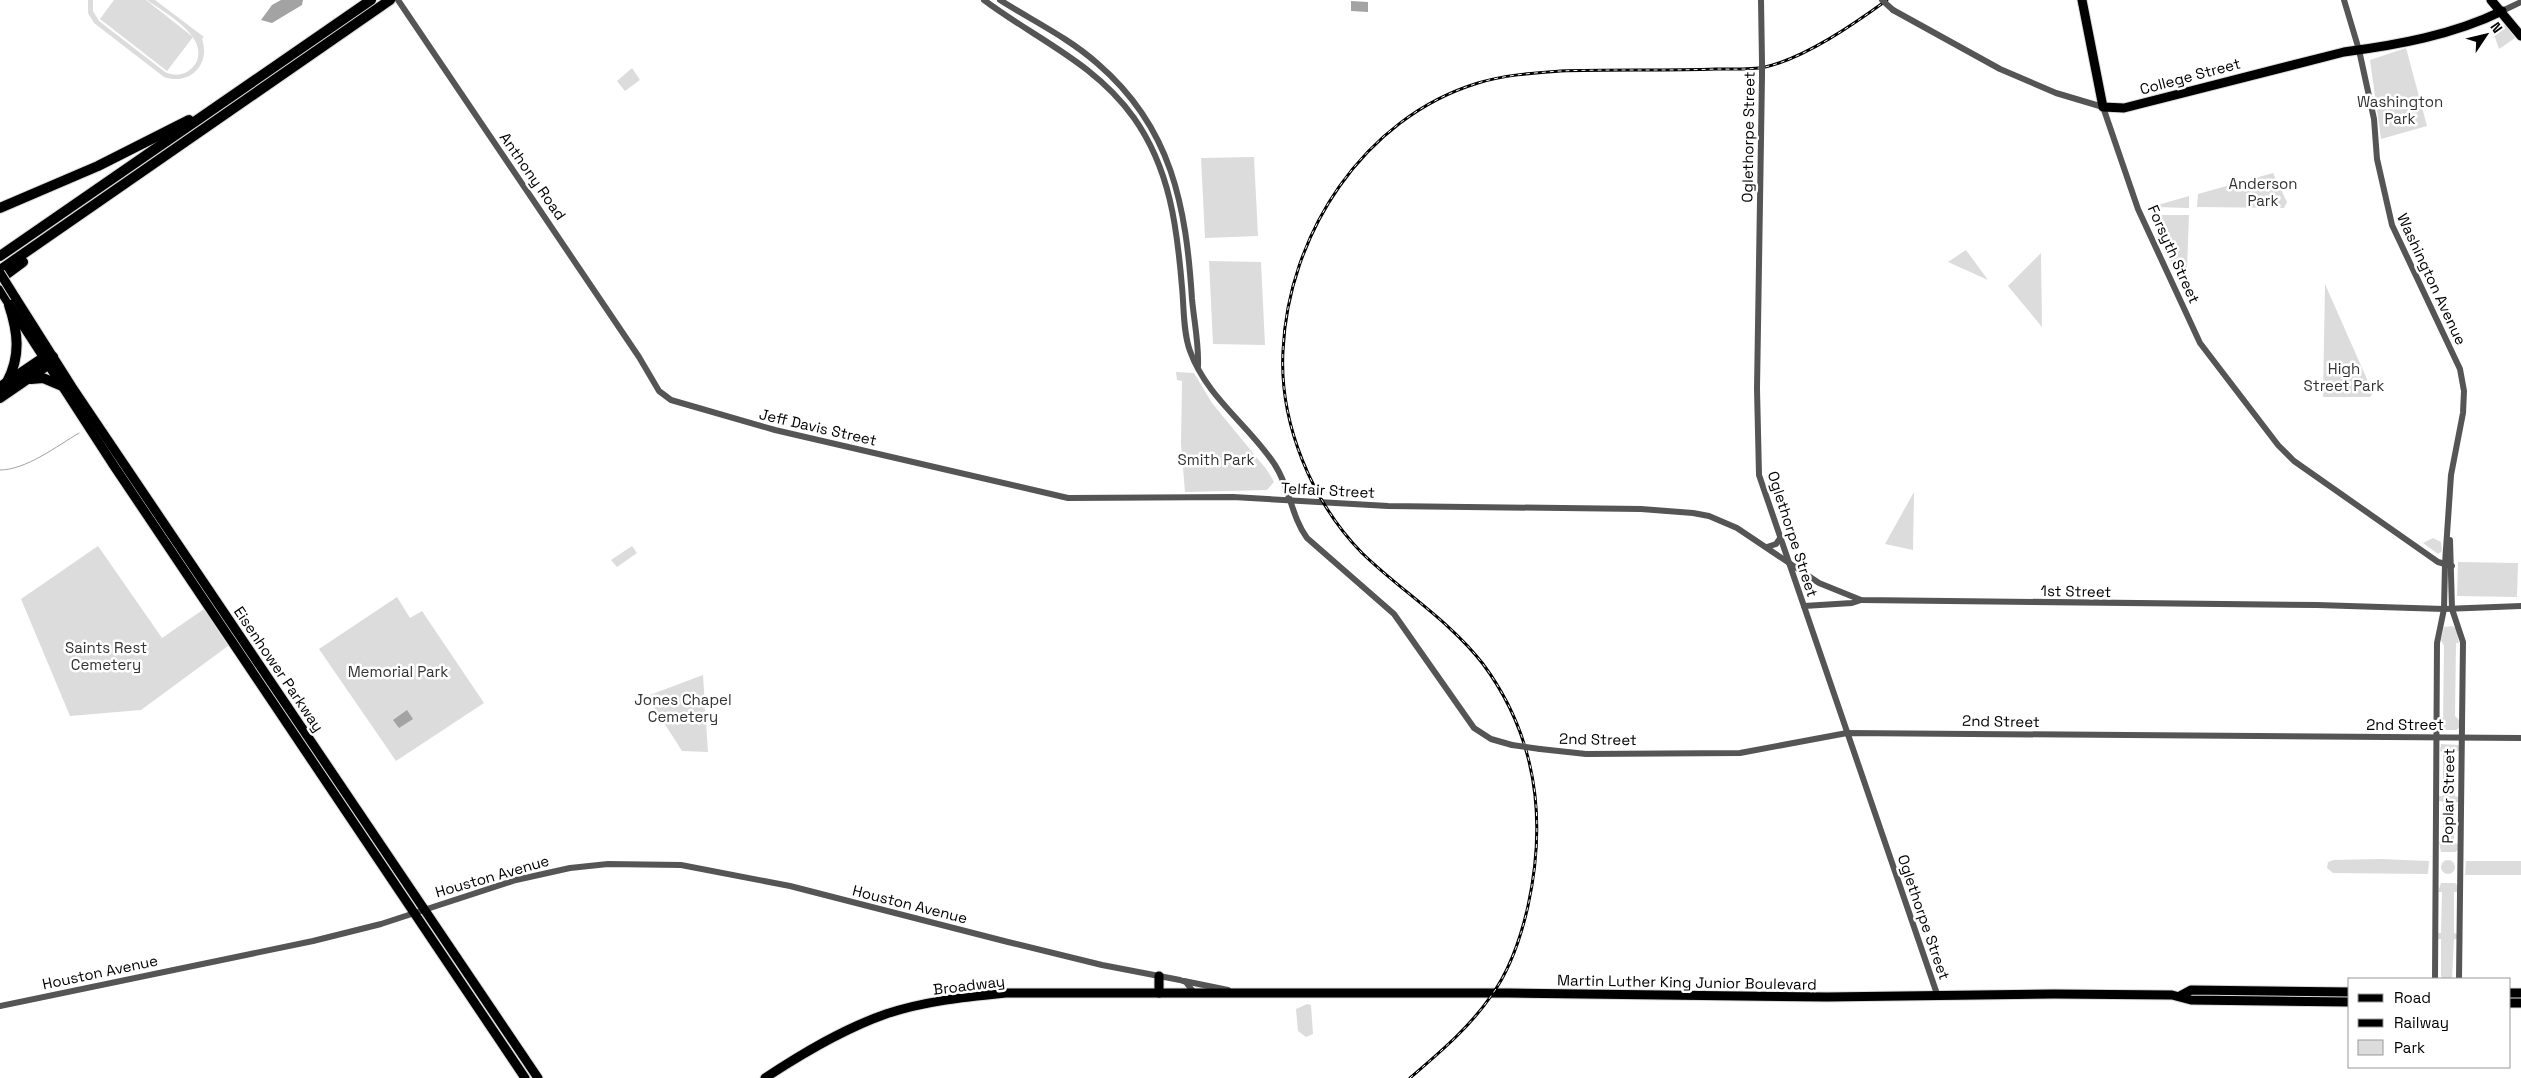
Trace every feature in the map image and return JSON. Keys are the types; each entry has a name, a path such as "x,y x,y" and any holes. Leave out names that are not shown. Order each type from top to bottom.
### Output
{"highway":[{"path":"0,256 371,0"},
{"path":"0,271 386,3"},
{"path":"0,208 98,166 223,103"},
{"path":"0,279 69,222"},
{"path":"4,384 15,365 18,349 12,301"},
{"path":"4,384 48,360"},
{"path":"0,398 28,380 48,360"},
{"path":"28,380 43,378 62,386"}],"main road":[{"name":"Forsyth Street","path":"2082,0 2103,107"},
{"path":"2491,0 2521,36"},
{"name":"College Street","path":"2103,107 2124,108 2246,75 2390,45 2468,26 2502,12"},
{"name":"Eisenhower Parkway","path":"0,271 12,301 48,360 538,1078"},
{"name":"Eisenhower Parkway","path":"0,290 12,301"},
{"name":"Eisenhower Parkway","path":"48,360 62,386 525,1078"},
{"path":"1158,993 1159,976"},
{"name":"Martin Luther King Junior Boulevard","path":"2180,996 2191,990 2348,992"},
{"name":"Martin Luther King Junior Boulevard","path":"1194,993 1827,997 1937,994 2180,996 2191,1000 2348,1002"},
{"name":"Broadway","path":"765,1078 830,1040 886,1014 923,1005 1006,994 1194,993"}],"street":[{"name":"Anthony Road","path":"398,0 646,367"},
{"path":"984,0 1088,68 1125,106 1146,138 1165,178 1173,207 1190,350 1198,368 1216,398 1276,466 1290,501"},
{"name":"Oglethorpe Street","path":"1761,0 1759,475 1937,994"},
{"name":"College Street","path":"1882,0 1892,10 2000,68 2056,93 2103,107"},
{"name":"Washington Avenue","path":"2344,0 2359,50 2374,119 2377,159 2387,209 2392,225 2460,369 2463,400"},
{"path":"1003,1 1066,40 1099,65 1132,99 1158,139 1174,175 1183,210 1198,368"},
{"name":"College Street","path":"2502,12 2521,2"},
{"name":"Forsyth Street","path":"2103,107 2138,209 2200,343 2289,457 2417,548 2452,566"},
{"name":"Jeff Davis Street","path":"646,367 659,391 671,400 775,430 1002,484"},
{"name":"Poplar Street","path":"2435,978 2437,643 2444,609 2451,475 2463,413 2463,400"},
{"name":"Telfair Street","path":"1002,484 1068,498 1233,497 1388,506 1654,510"},
{"name":"2nd Street","path":"1290,501 1297,522 1307,538 1394,614 1414,640 1464,717 1484,735 1512,745 1586,754 1740,753 1847,732 2521,738"},
{"name":"1st Street","path":"1654,510 1708,516 1737,528 1819,584 1861,600 2317,605 2444,609 2521,606"},
{"name":"Poplar Street","path":"2449,525 2452,566 2452,609 2463,642 2459,978"},
{"path":"1766,547 1776,544 1781,537"},
{"path":"1804,606 1852,604 1861,600"},
{"name":"Houston Avenue","path":"0,1006 313,941 381,924 516,880 570,868 608,864 682,865 790,886 1008,942 1238,992"},
{"path":"1180,980 1186,982 1194,993"}],"green space":[{"path":"88,0 93,0 93,11 99,21 165,72 174,75 183,74 191,69 197,61 199,51 196,42 183,26 147,0 155,0 204,37 202,39 204,48 201,65 196,71 182,79 164,77 94,23 88,13"},
{"path":"114,0 146,0 193,37 167,71 100,19"},
{"path":"2500,24 2506,26 2515,38 2499,49 2491,26"},
{"name":"Washington Park","path":"2406,48 2427,126 2381,139 2370,60"},
{"path":"632,68 640,80 625,91 617,81"},
{"path":"1254,157 1258,236 1205,238 1201,158"},
{"name":"Anderson Park","path":"2273,173 2287,202 2284,208 2197,207 2198,194"},
{"path":"2189,196 2189,208 2154,207 2154,206"},
{"path":"2150,215 2189,215 2186,296"},
{"path":"1966,250 1988,280 1948,262"},
{"path":"2041,253 2042,327 2008,286"},
{"path":"1209,261 1261,262 1265,345 1213,344"},
{"name":"High Street Park","path":"2325,284 2373,393 2370,397 2323,397"},
{"name":"Smith Park","path":"1176,372 1194,373 1212,403 1267,470 1274,482 1267,490 1185,492 1181,444 1182,381 1177,380"},
{"path":"1914,492 1913,550 1885,544"},
{"path":"2433,538 2441,542 2442,551 2438,554 2423,543"},
{"name":"Saints Rest Cemetery","path":"98,546 162,638 204,609 228,646 141,710 70,716 21,599"},
{"path":"632,546 637,553 617,567 611,560"},
{"path":"2458,562 2518,563 2517,597 2457,596"},
{"name":"Memorial Park","path":"397,597 410,618 422,611 484,703 396,761 319,649"},
{"path":"2452,626 2456,628 2459,643 2456,643 2455,716 2459,720 2459,728 2456,730 2442,730 2440,724 2443,723 2444,646 2441,640 2444,627"},
{"name":"Jones Chapel Cemetery","path":"703,675 708,752 682,751 647,696"},
{"path":"2441,744 2459,745 2459,751 2455,751 2455,796 2459,797 2458,802 2455,802 2454,843 2458,844 2458,850 2455,852 2441,852 2439,842 2443,842 2443,802 2439,801 2439,796 2443,796 2443,752 2440,751"},
{"path":"2334,860 2429,861 2428,874 2333,873 2327,868 2328,862"},
{"path":"2445,860 2451,860 2455,867 2451,874 2445,874 2441,870 2441,864"},
{"path":"2466,861 2521,861 2521,875 2465,875"},
{"path":"2441,883 2455,883 2457,885 2457,892 2454,892 2454,933 2457,934 2457,939 2454,939 2452,978 2442,978 2441,975 2441,939 2438,939 2438,933 2441,933 2442,892 2438,892"},
{"path":"1307,1004 1311,1005 1313,1034 1306,1037 1298,1031 1296,1009"}],"shaded area":[{"path":"281,0 303,0 302,5 272,23 261,20 272,5"},
{"path":"1351,1 1368,2 1368,12 1351,11"},
{"path":"407,710 413,719 399,728 393,720"}],"waterway":[{"path":"0,470 10,469 31,462 79,433"}],"railway":[{"path":"1410,1078 1453,1040 1473,1019 1498,986 1509,964 1525,918 1534,874 1537,842 1533,780 1526,750 1515,720 1501,692 1483,664 1455,633 1377,567 1344,533 1314,486 1302,460 1287,406 1283,378 1283,351 1288,308 1299,265 1317,224 1339,187 1367,153 1400,123 1437,100 1478,83 1508,76 1560,71 1753,69 1765,67 1780,63 1829,39 1887,0"}]}
